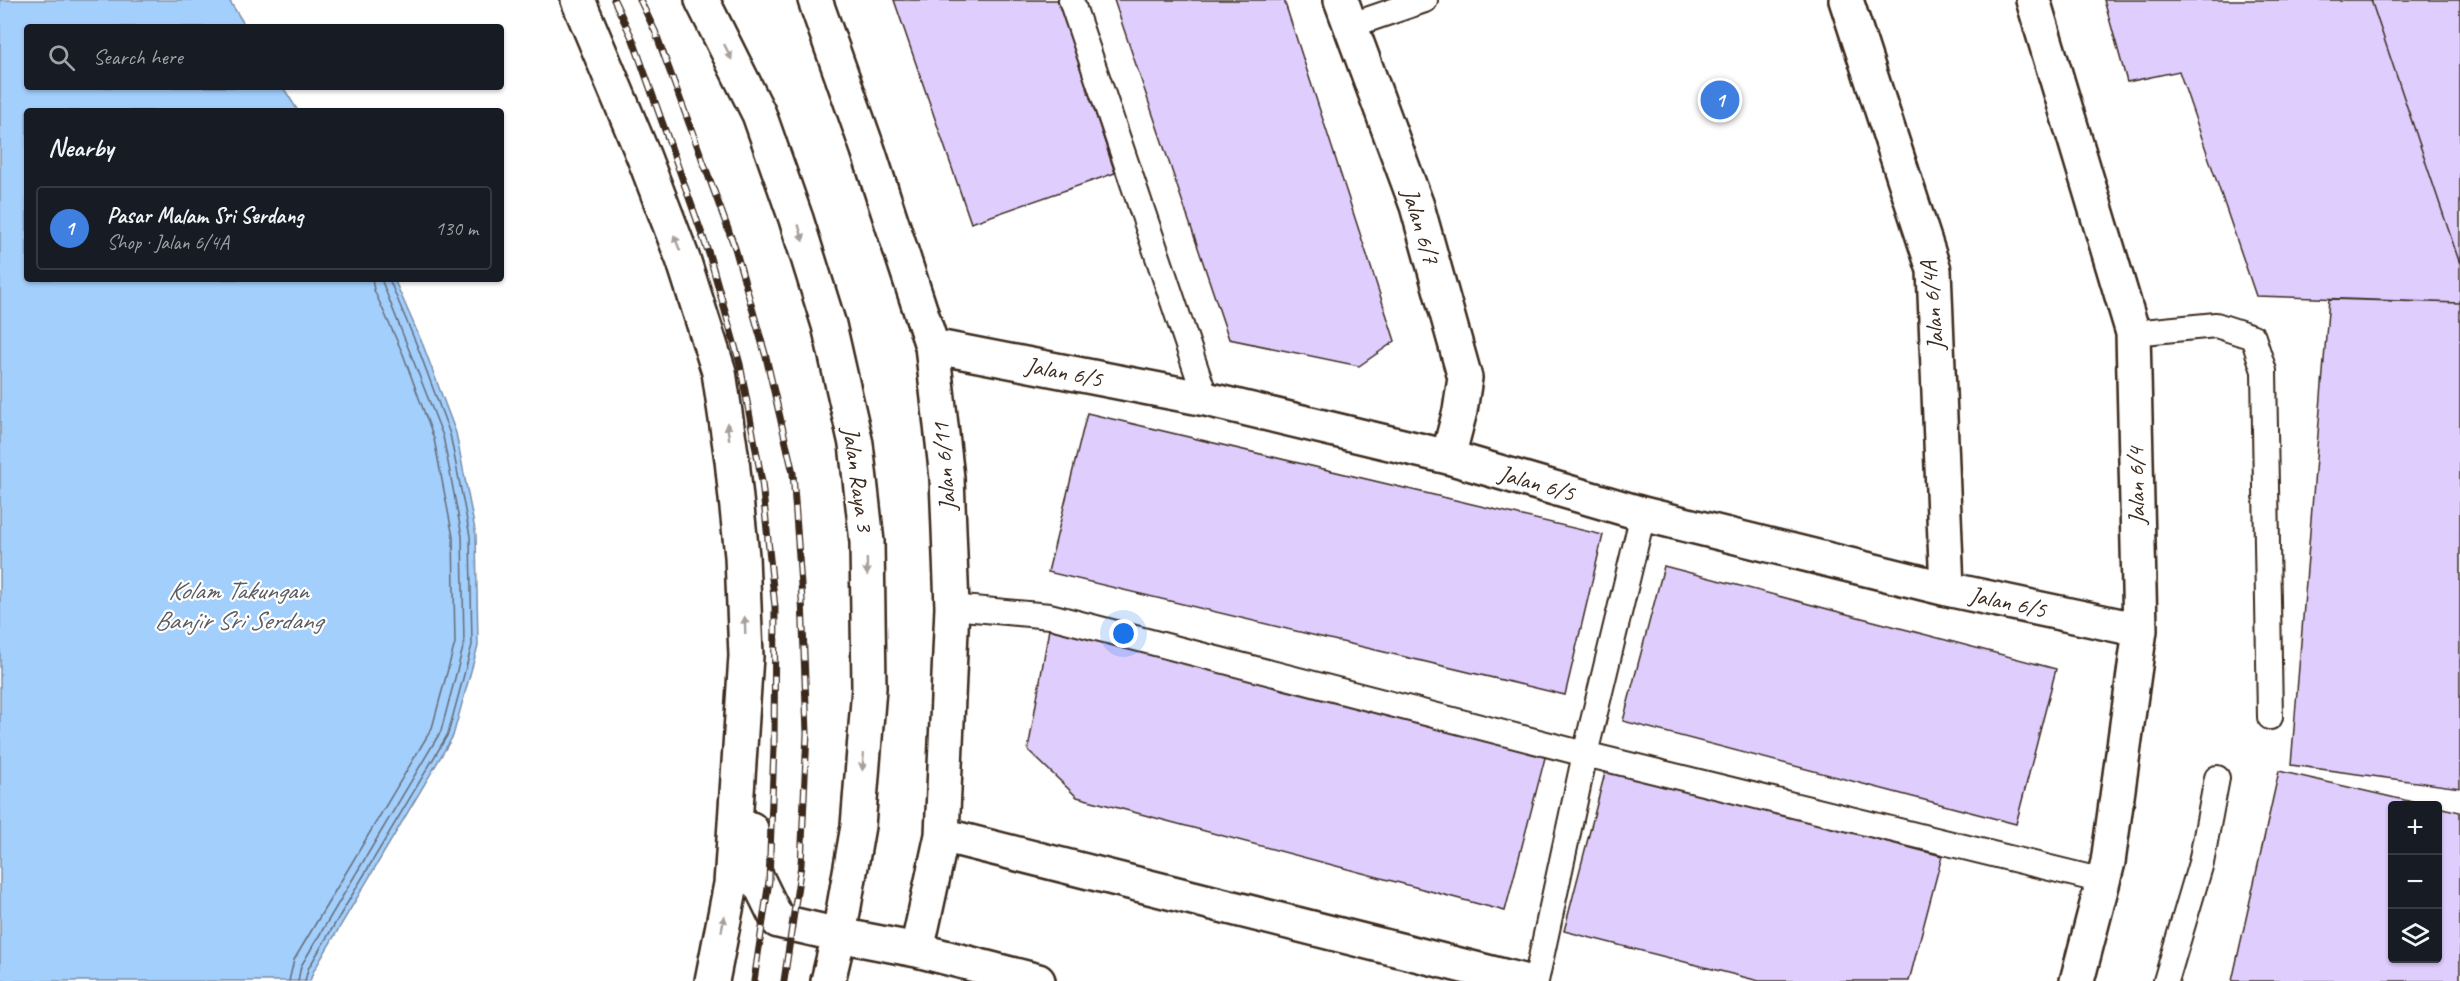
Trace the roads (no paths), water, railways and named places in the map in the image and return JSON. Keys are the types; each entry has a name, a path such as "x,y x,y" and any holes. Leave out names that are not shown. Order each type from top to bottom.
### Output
{"street":[{"path":"578,0 643,155 680,252 719,372 742,556 752,868 778,921 917,950 1038,981"},
{"name":"Jalan Raya 3","path":"702,0 759,114 796,219 829,325 856,444 867,542 869,687 858,826 839,935 828,981"},
{"name":"Jalan 6/11","path":"815,0 868,150 932,346 947,478 951,607 942,835 917,950"},
{"name":"Jalan 6/4A","path":"1846,0 1934,270 1947,590"},
{"name":"Jalan 6/4","path":"2033,0 2133,333 2139,630 2109,862 2077,981"},
{"name":"Jalan 6/7","path":"1346,13 1417,206 1465,378 1460,411 1448,457"},
{"name":"Jalan 6/5","path":"932,346 1206,399 1448,457 1643,514 1947,590 2139,630"},
{"path":"712,981 731,884 746,656"},
{"path":"942,835 1523,981"}],"lane":[{"path":"1071,0 1206,399"},
{"path":"1346,13 1425,0"},
{"path":"2133,333 2216,325 2253,337 2264,371 2270,717"},
{"path":"1536,981 1585,754 1643,514"},
{"path":"951,607 1050,616 1585,754 2103,880"},
{"path":"2166,981 2201,863 2217,778"}],"water":[{"name":"Kolam Takungan Banjir Sri Serdang","path":"0,0 229,0 244,24 24,24 24,90 285,90 296,108 24,108 24,282 395,282 423,345 456,433 476,535 478,646 453,736 313,972 310,981 0,981"}],"railway":[{"path":"614,0 633,40 709,254 740,364 762,482 775,607 774,747 769,881 754,981"},
{"path":"640,0 655,31 735,248 766,357 793,473 802,599 807,733 801,865 784,981"}],"place":[{"name":"Pasar Malam Sri Serdang","path":"1720,100"}]}
